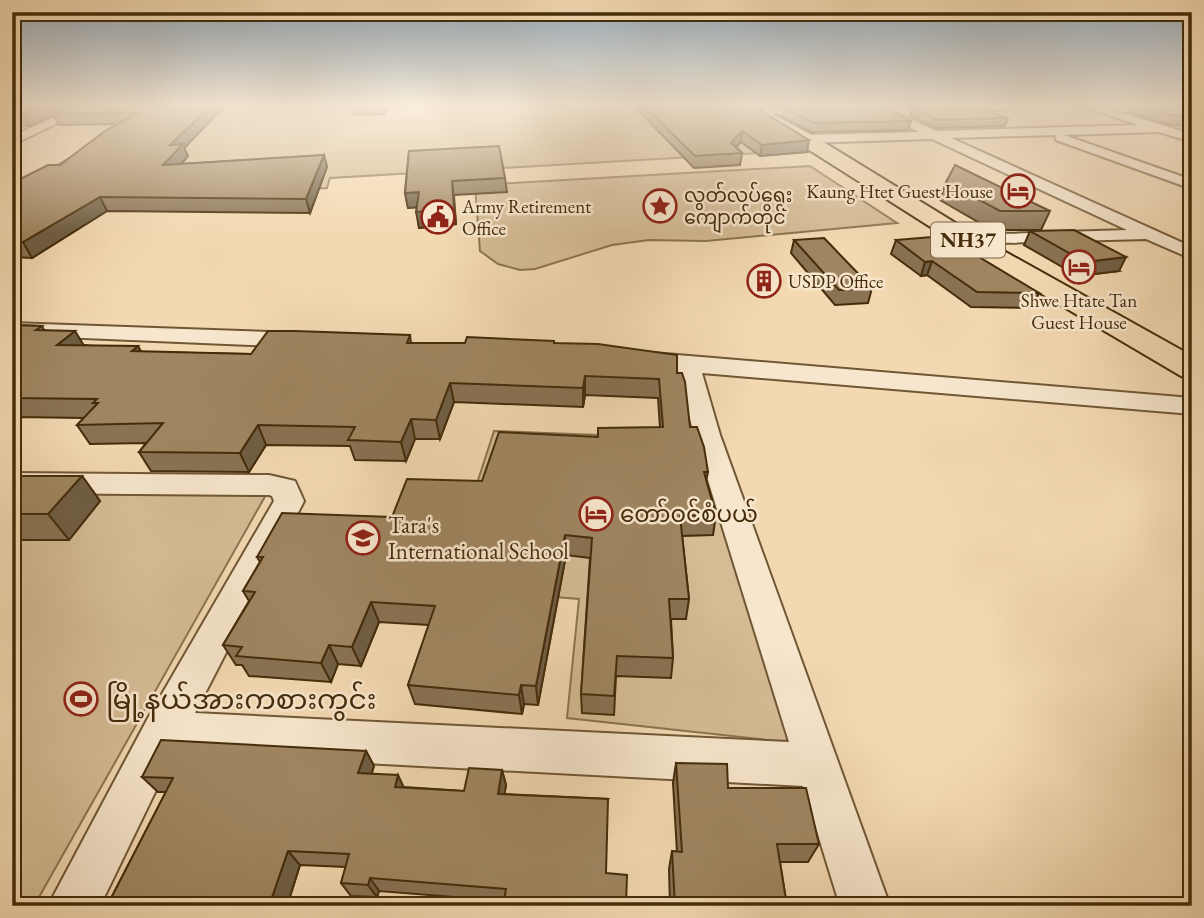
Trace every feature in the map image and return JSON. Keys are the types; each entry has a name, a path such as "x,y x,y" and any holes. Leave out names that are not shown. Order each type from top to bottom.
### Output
{"highway":[{"name":"NH37","path":"822,149 967,240 1192,369"}],"street":[{"path":"964,149 1192,254"},
{"path":"1091,149 1192,185"},
{"path":"967,240 1192,233"},
{"path":"12,328 325,341"},
{"path":"619,356 688,365 1192,406"},
{"path":"688,365 707,435 865,906"},
{"path":"12,482 269,485 285,488 289,501 72,906"},
{"path":"163,732 818,765"}],"shaded area":[{"path":"86,149 755,149 761,153 330,178 327,188 149,197 34,178"},
{"path":"810,166 897,223 706,241 649,240 612,245 535,269 520,270 498,264 480,251 475,185"},
{"name":"တော်ဝင်စံပယ်","path":"494,431 702,439 795,743 567,718 579,599 443,588"},
{"name":"မြို့နယ်အားကစားကွင်း","path":"12,489 267,493 34,906 12,906"}],"building":[{"path":"81,149 178,149 163,165 324,155 306,199 100,197 23,242 12,242 12,183 48,165 60,165"},
{"path":"500,149 505,178 452,181 454,209 416,212 419,192 405,193 409,151"},
{"path":"688,149 737,149 742,153 695,156"},
{"path":"955,165 1050,211 1000,211 946,182"},
{"path":"1074,230 1126,257 1085,262 1030,231"},
{"path":"944,236 1039,293 977,292 932,261 925,262 896,240"},
{"path":"824,238 872,288 839,290 794,240"},
{"path":"12,325 42,326 36,330 75,331 57,345 138,346 132,351 251,354 268,331 295,331 410,335 407,343 465,343 467,337 554,341 677,355 677,373 682,373 685,382 690,427 697,427 704,447 708,472 704,472 716,515 680,516 689,599 669,599 673,658 617,656 614,696 581,694 592,538 565,535 536,686 521,685 519,695 408,685 435,606 371,602 352,647 329,645 321,663 236,656 242,647 223,645 255,592 243,591 263,557 257,557 282,513 392,517 407,479 482,481 499,432 598,437 598,428 663,427 659,379 585,376 583,388 450,383 436,420 411,419 401,442 348,440 355,427 258,425 240,453 139,452 163,423 77,425 98,403 93,403 97,399 12,398"},
{"path":"12,476 82,476 48,514 12,514"},
{"path":"161,740 366,751 358,773 398,775 395,787 464,791 469,768 502,770 498,794 608,799 606,873 627,875 626,906 503,906 506,889 370,878 368,885 341,883 349,854 288,851 269,906 107,906 173,778 142,777"},
{"path":"676,763 727,764 728,788 806,788 819,844 777,844 787,906 675,906 672,851 682,852"}],"place":[{"name":"Kaung Htet Guest House","path":"1018,191"},
{"name":"လွတ်လပ်ရေး ကျောက်တိုင်","path":"660,206"},
{"name":"Army Retirement Office","path":"438,217"},
{"name":"Shwe Htate Tan Guest House","path":"1079,267"},
{"name":"USDP Office","path":"764,281"},
{"name":"တော်ဝင်စံပယ်","path":"596,514"},
{"name":"Tara's International School","path":"363,538"},
{"name":"မြို့နယ်အားကစားကွင်း","path":"81,699"}]}
